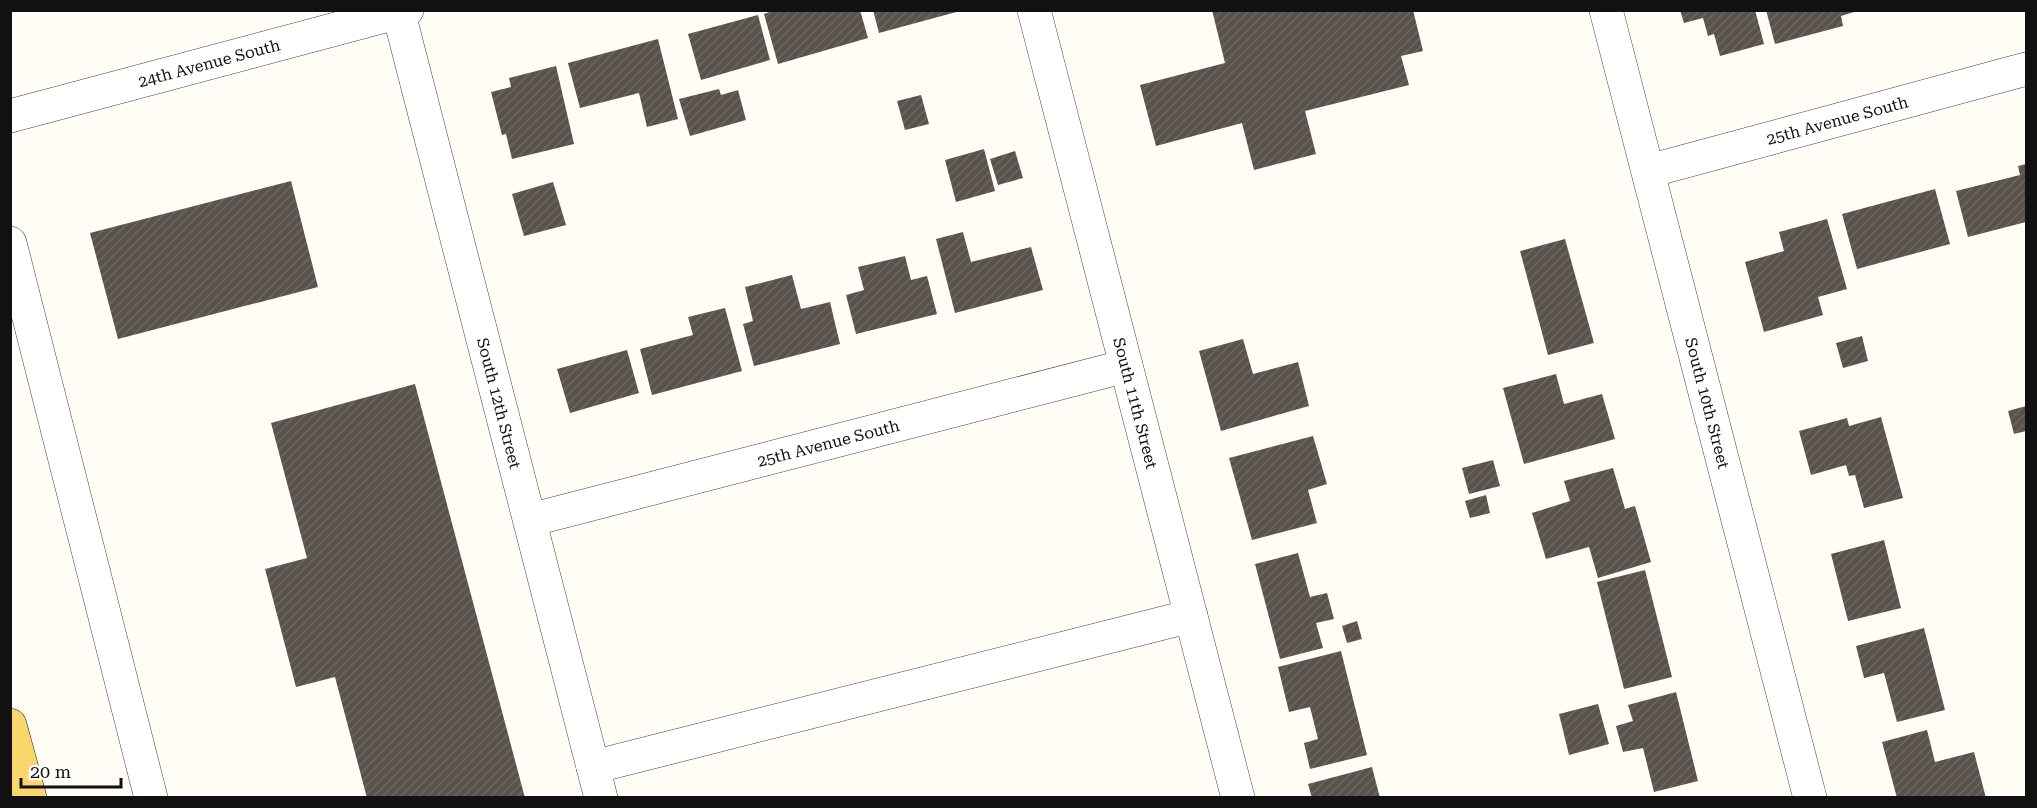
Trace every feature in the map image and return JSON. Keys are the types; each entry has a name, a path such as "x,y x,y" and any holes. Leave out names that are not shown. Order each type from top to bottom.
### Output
{"main road":[{"path":"10,725 30,798"}],"street":[{"name":"South 11th Street","path":"1034,10 1238,798"},
{"name":"South 10th Street","path":"1606,10 1810,798"},
{"name":"24th Avenue South","path":"10,116 401,11"},
{"name":"South 12th Street","path":"401,11 601,798"},
{"name":"25th Avenue South","path":"1649,171 2026,69"},
{"path":"10,243 151,798"},
{"name":"25th Avenue South","path":"530,520 1125,366"},
{"path":"593,766 1191,616"}],"building":[{"path":"775,10 860,10 868,38 778,64 764,14"},
{"path":"873,10 960,10 960,11 879,33"},
{"path":"1212,10 1413,10 1423,51 1401,56 1409,85 1305,111 1316,154 1254,170 1242,123 1156,146 1140,85 1225,63"},
{"path":"1680,10 1755,10 1764,44 1720,56 1714,34 1708,36 1703,18 1684,23"},
{"path":"1766,10 1857,11 1841,16 1843,26 1775,44"},
{"path":"758,15 770,60 701,80 688,34"},
{"path":"658,39 678,119 647,127 639,93 580,108 568,63"},
{"path":"556,66 574,144 512,159 506,134 502,135 491,92 511,87 509,78"},
{"path":"719,89 721,95 738,90 746,120 690,136 679,99"},
{"path":"921,95 929,124 905,130 897,101"},
{"path":"984,149 995,191 956,202 945,160"},
{"path":"1015,151 1023,178 998,185 990,159"},
{"path":"2026,164 2026,222 1968,237 1956,191 2020,175 2018,166"},
{"path":"291,181 318,287 118,339 90,233"},
{"path":"553,182 566,225 524,236 512,194"},
{"path":"1935,189 1950,244 1857,269 1842,214"},
{"path":"1827,219 1847,289 1818,297 1823,315 1764,332 1745,262 1784,251 1779,232"},
{"path":"963,232 971,262 1031,247 1043,290 955,313 936,239"},
{"path":"1565,239 1594,343 1548,355 1520,251"},
{"path":"905,256 911,280 927,276 937,314 856,334 846,295 864,290 858,267"},
{"path":"792,275 801,309 830,302 840,344 754,366 743,324 753,321 745,287"},
{"path":"725,308 742,371 652,395 640,349 693,335 688,317"},
{"path":"1862,336 1868,361 1843,368 1836,343"},
{"path":"1243,339 1253,374 1298,362 1309,406 1221,431 1199,351"},
{"path":"627,350 639,393 570,413 557,369"},
{"path":"1556,374 1564,404 1602,394 1615,439 1524,464 1503,388"},
{"path":"415,384 525,798 367,798 335,677 296,687 265,569 307,558 271,423"},
{"path":"2026,406 2026,431 2014,434 2008,411"},
{"path":"1881,417 1903,498 1864,508 1855,475 1849,476 1846,465 1811,475 1799,431 1847,418 1849,426"},
{"path":"1313,436 1327,484 1308,490 1317,523 1252,540 1229,458"},
{"path":"1493,460 1500,486 1469,494 1462,468"},
{"path":"1613,468 1625,509 1635,506 1651,562 1598,578 1589,547 1546,559 1532,513 1570,501 1564,481"},
{"path":"1486,495 1490,513 1470,518 1465,501"},
{"path":"1884,540 1901,608 1848,621 1831,554"},
{"path":"1298,553 1310,597 1327,593 1334,619 1316,623 1323,648 1280,659 1255,564"},
{"path":"1645,570 1672,677 1624,689 1597,582"},
{"path":"1357,621 1362,639 1347,643 1342,626"},
{"path":"1924,628 1945,710 1897,722 1884,673 1864,678 1856,646"},
{"path":"1341,651 1367,755 1310,769 1304,743 1318,739 1310,707 1289,712 1278,667"},
{"path":"1676,692 1698,781 1654,792 1643,748 1623,752 1616,726 1633,721 1628,705"},
{"path":"1598,704 1609,744 1569,755 1559,714"},
{"path":"1927,730 1935,762 1974,752 1986,798 1897,798 1882,742"},
{"path":"1372,767 1380,798 1312,798 1308,784"}]}
